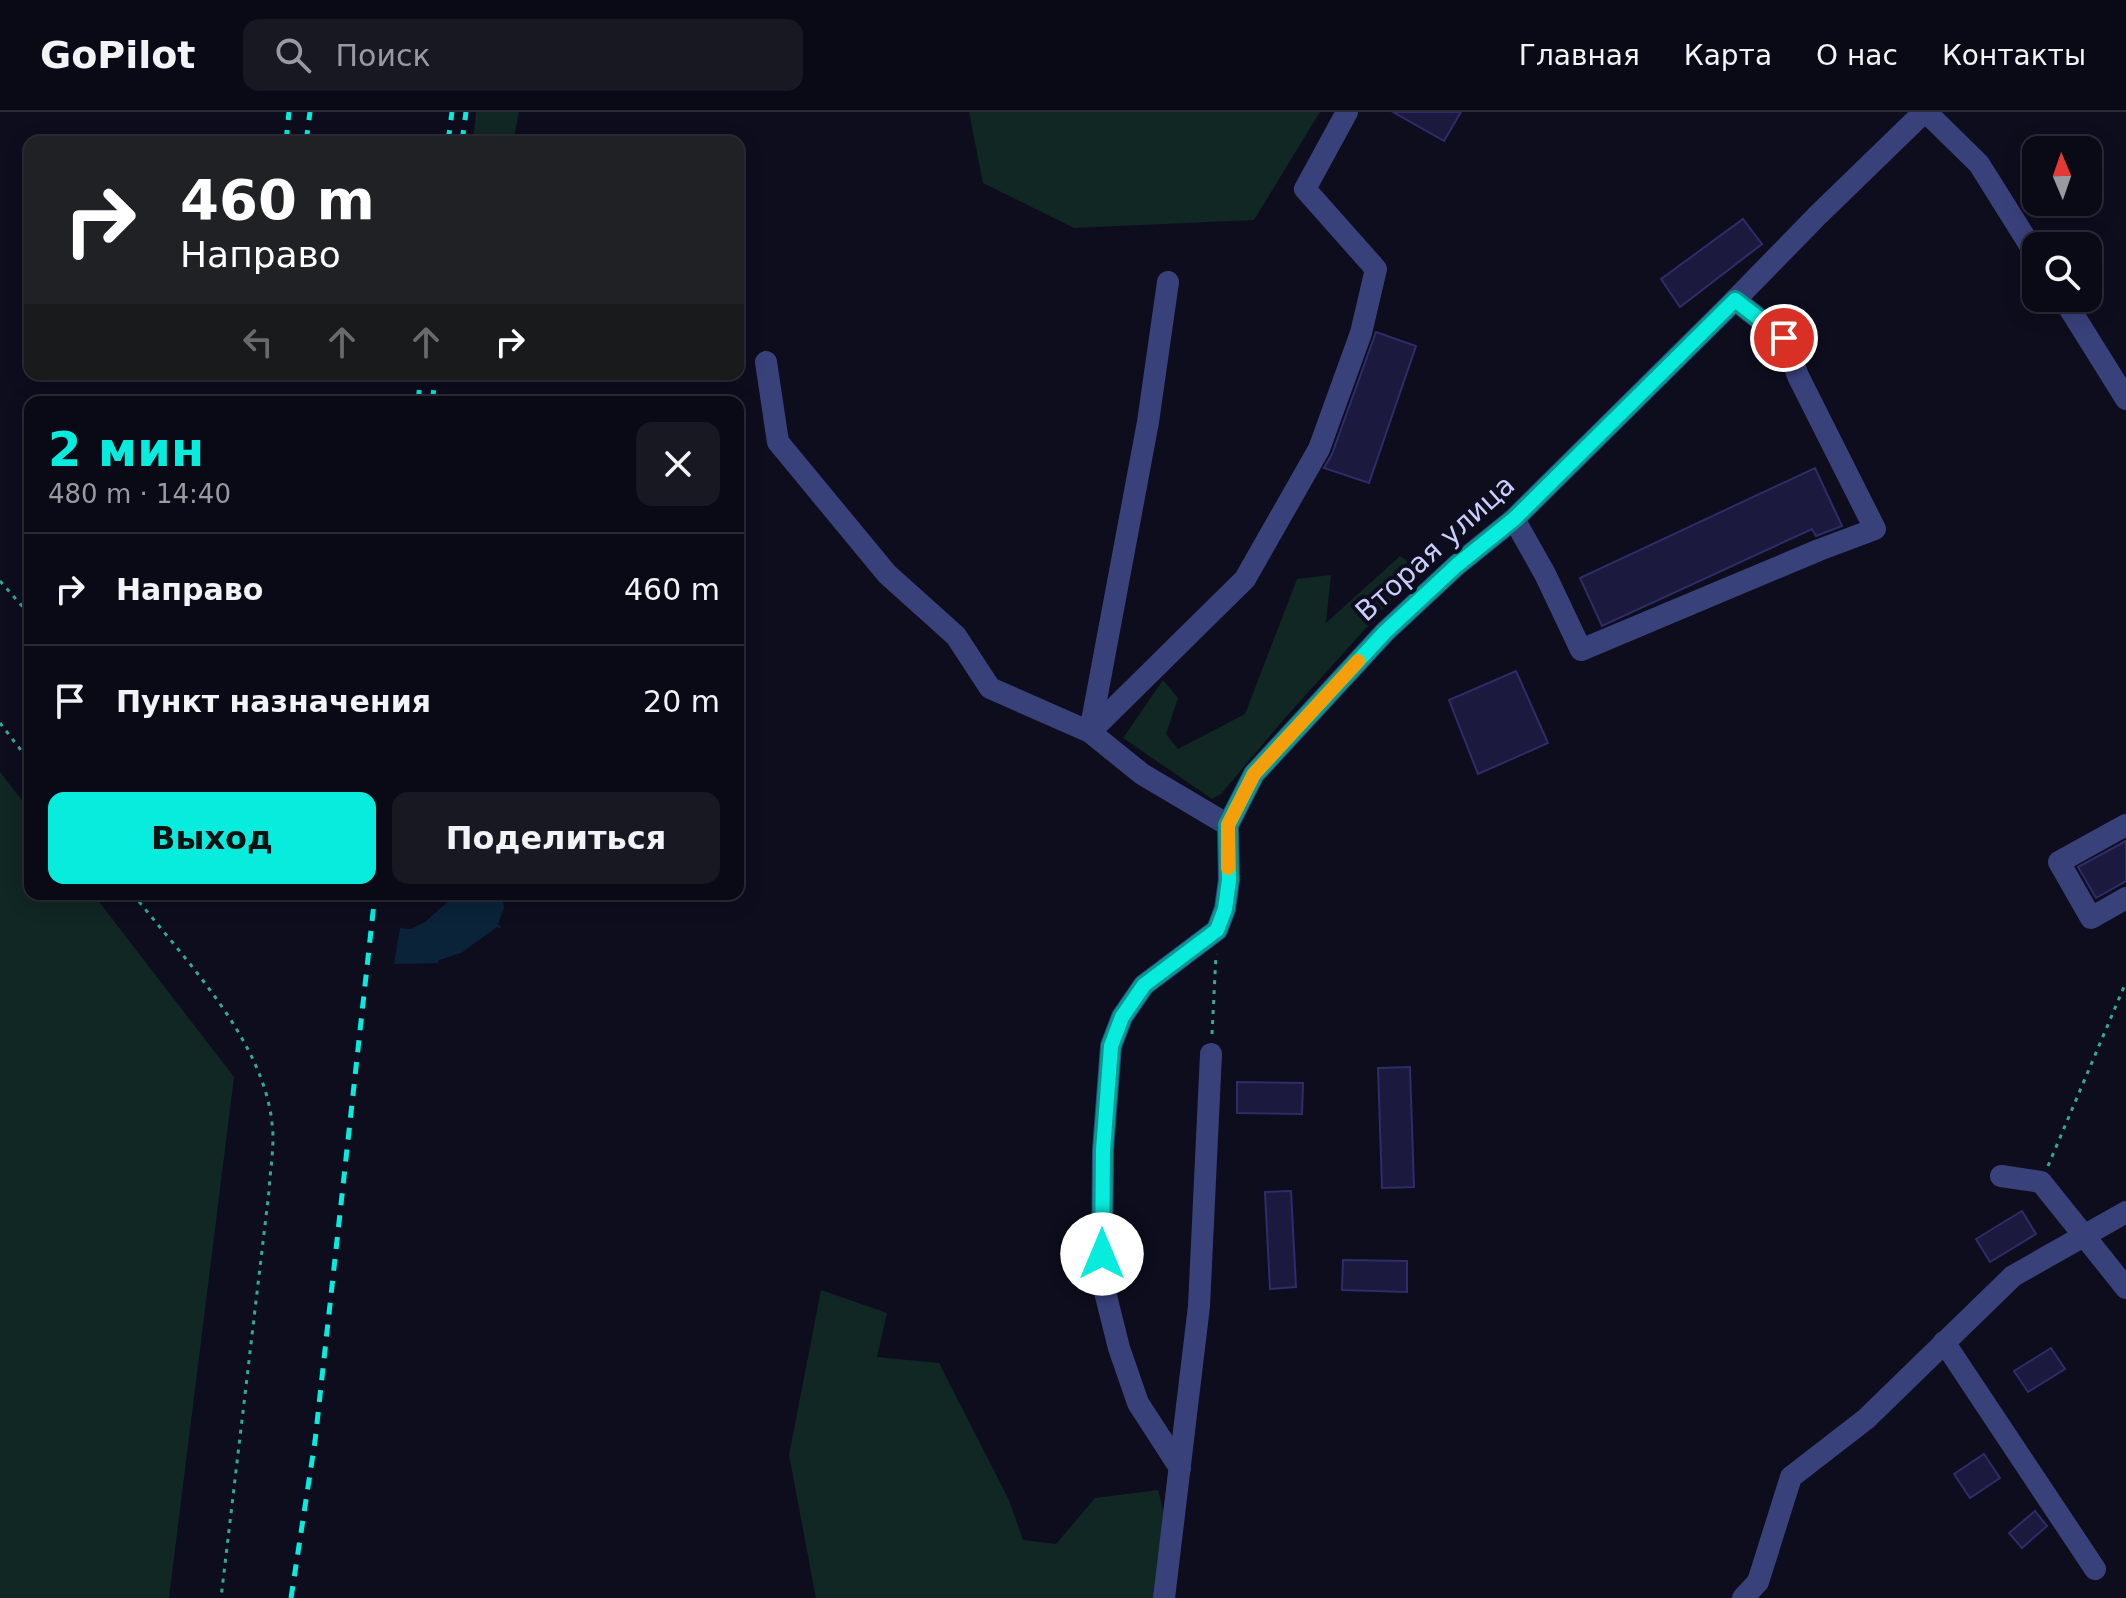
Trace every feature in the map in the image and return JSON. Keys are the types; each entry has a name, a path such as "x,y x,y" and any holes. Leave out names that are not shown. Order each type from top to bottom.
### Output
{"street":[{"path":"1090,732 1245,579 1319,449 1361,333 1376,269 1305,189 1347,112"},
{"path":"1925,112 1979,164 2022,233"},
{"name":"Вторая улица","path":"1217,930 1225,909 1229,880 1228,825 1254,774 1385,632 1457,565 1514,519 1925,112"},
{"path":"1090,732 1148,422 1168,282"},
{"path":"1514,519 1545,574 1581,650 1875,529 1798,376 1784,338 1735,300"},
{"path":"2072,312 2126,399"},
{"path":"766,362 778,442 887,574 956,636 990,688 1090,732 1142,774 1228,825"},
{"path":"2126,825 2059,862 2091,918 2126,898"},
{"path":"1180,1468 1138,1403 1115,1335 1102,1280 1103,1150 1111,1046 1122,1017 1144,985 1217,930"},
{"path":"1164,1598 1199,1306 1211,1054"},
{"path":"2001,1176 2041,1182 2126,1288"},
{"path":"1743,1598 1758,1582 1791,1477 1866,1419 2013,1276 2126,1212"},
{"path":"1944,1342 2095,1569"}],"path":[{"path":"0,581 24,608"},
{"path":"0,723 24,754"},
{"path":"138,900 225,1012 258,1066 272,1124 269,1191 221,1598"},
{"path":"1213,1026 1217,930"},
{"path":"2041,1182 2126,982"}],"green space":[{"path":"476,112 519,112 514,136 474,136"},
{"path":"969,112 1320,112 1254,220 1074,228 983,183"},
{"path":"1400,556 1419,569 1221,794 1212,799 1123,738 1163,680 1178,698 1166,734 1178,749 1245,714 1297,579 1331,575 1326,623"},
{"path":"0,772 24,803 24,900 98,900 234,1077 169,1598 0,1598"},
{"path":"821,1290 887,1313 877,1357 939,1363 1009,1500 1023,1540 1056,1544 1095,1498 1158,1490 1166,1521 1155,1598 816,1598 789,1455"}],"water":[{"path":"450,900 503,900 504,908 498,924 502,929 497,927 461,953 438,963 394,964 400,928 411,929 425,922"}],"building":[{"path":"1393,112 1461,112 1444,141"},
{"path":"1743,219 1762,244 1680,307 1661,279"},
{"path":"1376,332 1416,346 1369,483 1324,468 1332,454"},
{"path":"1815,468 1842,526 1816,536 1812,529 1602,626 1580,578"},
{"path":"1516,671 1548,743 1478,774 1449,700"},
{"path":"2126,841 2126,881 2096,898 2078,867"},
{"path":"1410,1067 1414,1187 1382,1188 1378,1068"},
{"path":"1237,1082 1303,1083 1302,1114 1237,1113"},
{"path":"1291,1191 1296,1287 1270,1289 1265,1192"},
{"path":"2022,1211 2036,1234 1990,1262 1976,1239"},
{"path":"1343,1260 1407,1261 1407,1292 1342,1290"},
{"path":"2051,1348 2065,1369 2028,1392 2014,1371"},
{"path":"1984,1454 2000,1478 1970,1498 1954,1474"},
{"path":"2035,1511 2047,1526 2022,1548 2009,1533"}],"railway":[{"path":"287,136 289,112"},
{"path":"307,136 310,112"},
{"path":"449,136 452,112"},
{"path":"463,136 466,112"},
{"path":"419,396 420,380"},
{"path":"433,396 435,380"},
{"path":"291,1598 315,1441 374,900"}],"slow traffic":[{"path":"1228,868 1228,825 1254,774 1358,661"}],"route":[{"path":"1102,1254 1103,1150 1111,1046 1122,1017 1144,985 1217,930 1225,909 1229,880 1228,825 1254,774 1385,632 1457,565 1514,519 1735,300 1784,338"}]}
